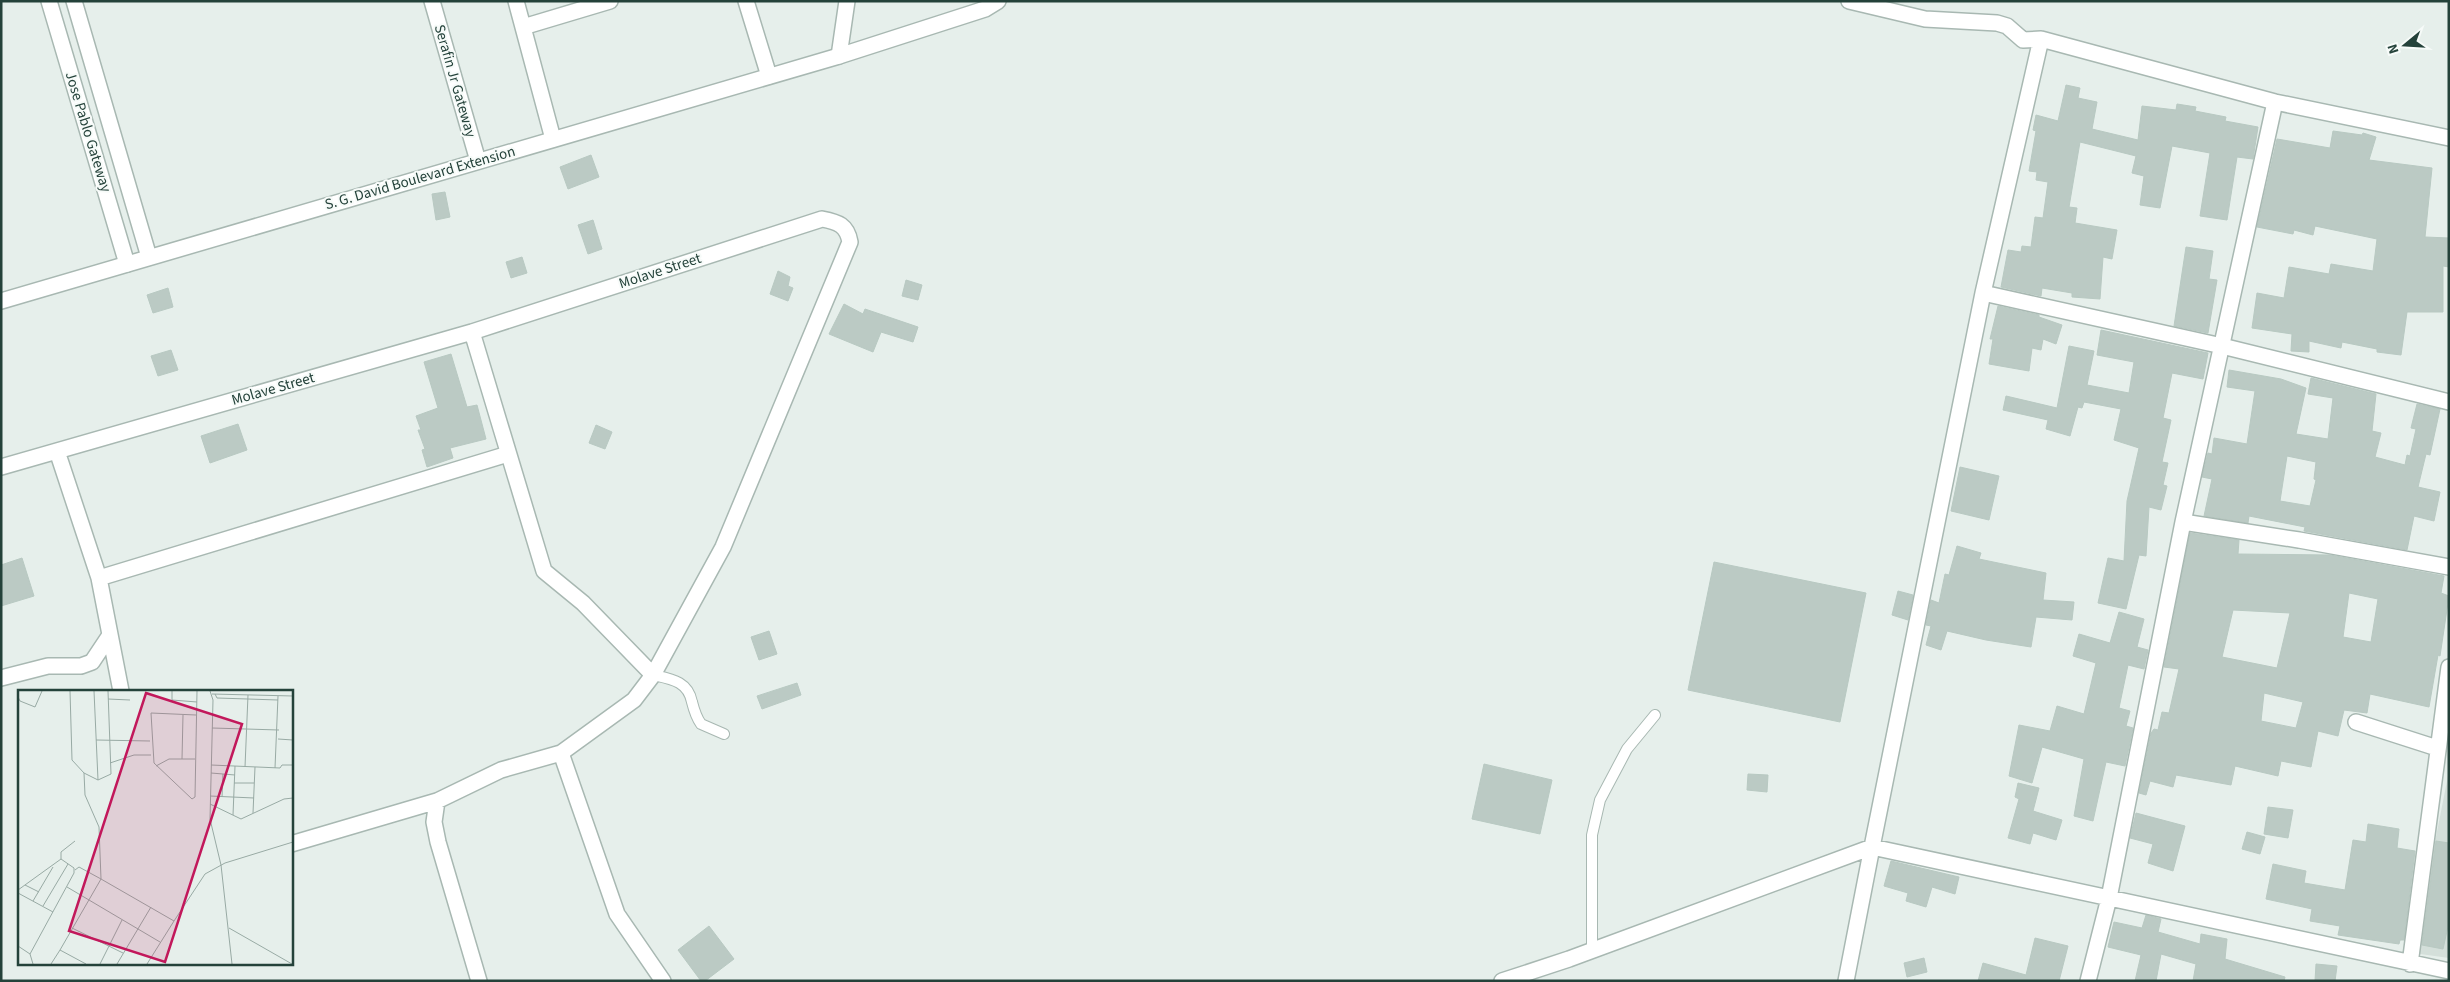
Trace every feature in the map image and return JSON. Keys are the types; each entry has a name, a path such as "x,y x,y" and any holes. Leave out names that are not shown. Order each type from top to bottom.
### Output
{"street":[{"name":"Jose Pablo Gateway","path":"49,1 127,264"},
{"name":"Jose Pablo Gateway","path":"74,1 149,257"},
{"name":"Serafin Jr Gateway","path":"432,1 478,161"},
{"path":"516,1 553,139"},
{"path":"523,27 610,1"},
{"path":"746,1 769,76"},
{"path":"839,56 847,1"},
{"name":"S. G. David Boulevard Extension","path":"1,301 839,56 985,9 998,1"},
{"path":"1849,1 1925,19 1997,23 2007,26 2023,40 2041,39 2275,102 2449,138"},
{"path":"1846,981 1983,294 2041,39"},
{"path":"2088,981 2109,898 2183,522 2275,102"},
{"name":"Molave Street","path":"1,467 472,332 822,219 837,222 845,226 850,242 724,546 653,675"},
{"path":"1983,294 2222,346 2449,402"},
{"path":"292,844 437,801 501,770 562,753 634,700 653,675 583,603 544,571 472,332"},
{"path":"57,450 99,578 121,690"},
{"path":"99,578 508,454"},
{"path":"2183,522 2299,540 2449,567"},
{"path":"1,678 48,666 81,666 92,662 110,635"},
{"path":"2410,964 2449,667"},
{"path":"2356,722 2438,748"},
{"path":"562,753 618,914 663,981"},
{"path":"437,801 434,822 438,842 479,981"},
{"path":"1502,981 1592,950 1872,846 2449,971"}],"lane":[{"path":"653,675 684,685 690,692 694,710 701,724 724,734"},
{"path":"1592,950 1592,835 1600,800 1627,749 1655,715"}],"shaded area":[{"path":"2449,771 2449,958 2413,953"}],"building":[{"path":"2066,85 2080,88 2078,98 2097,102 2092,129 2138,140 2142,106 2176,110 2177,104 2196,107 2195,111 2226,117 2225,121 2258,127 2253,159 2237,157 2227,220 2200,216 2210,153 2172,146 2160,208 2140,205 2144,176 2132,173 2136,156 2080,142 2069,207 2077,208 2075,223 2117,230 2112,259 2103,257 2100,299 2072,297 2072,293 2042,288 2041,296 2001,287 2008,250 2021,252 2022,246 2031,247 2035,217 2043,218 2048,182 2036,180 2037,172 2029,171 2036,131 2033,130 2036,115 2058,121"},
{"path":"2333,131 2362,135 2363,133 2376,137 2369,160 2432,168 2425,237 2449,238 2449,267 2443,266 2443,312 2407,312 2401,355 2377,352 2377,349 2342,342 2341,348 2309,341 2309,352 2291,351 2292,334 2252,328 2257,293 2284,298 2289,267 2329,274 2331,264 2373,271 2377,239 2315,226 2313,235 2294,230 2293,234 2257,227 2277,139 2330,148"},
{"path":"591,155 599,177 568,189 560,167"},
{"path":"445,192 450,217 436,220 432,194"},
{"path":"593,220 602,249 588,254 578,225"},
{"path":"2186,247 2213,251 2209,279 2217,280 2208,333 2174,326"},
{"path":"522,257 527,273 511,278 506,262"},
{"path":"778,271 790,277 788,286 793,288 788,301 770,294"},
{"path":"906,280 922,285 918,300 902,296"},
{"path":"168,288 173,307 153,313 147,295"},
{"path":"844,304 863,314 865,309 918,327 913,342 881,332 873,352 829,334"},
{"path":"1998,306 2039,315 2039,317 2062,325 2056,344 2043,339 2041,350 2032,348 2029,371 1989,364 1993,339 1990,339"},
{"path":"2101,330 2208,353 2203,379 2172,373 2163,418 2171,420 2162,462 2168,463 2163,485 2167,486 2161,510 2149,507 2146,556 2139,555 2126,609 2098,603 2108,558 2124,561 2127,501 2139,448 2114,440 2121,409 2084,402 2082,408 2078,407 2070,436 2046,429 2048,420 2003,410 2006,396 2057,408 2069,346 2094,351 2087,385 2129,393 2134,362 2097,355"},
{"path":"171,350 178,370 158,376 151,356"},
{"path":"451,354 467,407 477,405 486,439 450,448 453,458 427,467 422,450 425,449 418,430 421,430 416,416 438,408 424,362"},
{"path":"2229,370 2281,379 2306,388 2296,434 2328,439 2333,398 2308,394 2311,378 2376,394 2372,431 2381,433 2375,457 2405,465 2407,455 2410,456 2416,429 2411,428 2417,404 2440,409 2430,455 2426,454 2418,487 2440,492 2434,521 2414,516 2407,550 2304,531 2305,527 2249,516 2248,523 2204,516 2212,479 2202,477 2208,453 2212,454 2214,438 2247,444 2255,391 2227,387","holes":["2287,456 2316,462 2314,479 2316,480 2310,506 2280,501"]},
{"path":"238,424 247,450 210,463 201,436"},
{"path":"596,425 612,432 605,449 589,443"},
{"path":"1960,467 1999,476 1989,520 1951,511"},
{"path":"2190,533 2239,540 2238,554 2330,555 2444,576 2441,593 2449,596 2440,656 2438,655 2429,707 2370,694 2367,713 2344,710 2338,736 2318,731 2311,767 2281,761 2278,776 2235,766 2231,785 2176,775 2173,787 2150,781 2146,795 2139,793 2151,733 2154,729 2158,730 2162,712 2169,713 2179,669 2164,667","holes":["2349,593 2378,599 2371,642 2343,637","2233,610 2290,613 2277,668 2222,657","2264,693 2303,702 2296,728 2261,721"]},
{"path":"1957,546 1981,553 1979,559 2046,573 2043,600 2074,602 2072,620 2036,617 2031,647 1986,640 1947,631 1941,650 1926,645 1931,626 1926,625 1931,600 1939,603 1945,574 1949,575"},
{"path":"22,558 34,596 1,606 1,565"},
{"path":"1714,562 1866,593 1840,722 1688,690"},
{"path":"1898,591 1913,595 1908,620 1892,615"},
{"path":"2119,612 2144,619 2137,647 2148,650 2144,669 2128,665 2119,708 2130,711 2126,726 2133,728 2125,766 2106,762 2093,821 2074,816 2084,759 2042,747 2032,783 2009,776 2019,725 2050,731 2057,706 2084,714 2096,663 2073,656 2079,634 2110,643"},
{"path":"769,631 777,654 759,660 751,637"},
{"path":"797,683 801,695 762,709 757,696"},
{"path":"1484,764 1552,780 1540,834 1472,819"},
{"path":"1748,774 1768,775 1767,792 1747,790"},
{"path":"2018,783 2039,788 2033,811 2062,820 2056,840 2033,833 2030,844 2008,838 2019,799 2015,797"},
{"path":"2268,807 2293,810 2288,838 2264,834"},
{"path":"2136,813 2185,826 2173,871 2148,863 2153,844 2130,838"},
{"path":"2368,824 2399,829 2397,848 2415,851 2404,940 2400,940 2399,944 2338,935 2340,926 2310,921 2312,909 2266,899 2273,864 2306,871 2304,883 2345,890 2353,840 2366,842"},
{"path":"2247,832 2265,837 2260,854 2242,849"},
{"path":"2436,841 2449,843 2449,922 2443,949 2422,945"},
{"path":"1891,861 1959,877 1955,894 1932,887 1926,907 1906,901 1908,893 1884,886"},
{"path":"2146,915 2161,919 2158,932 2200,944 2201,934 2227,939 2225,959 2285,977 2284,981 2193,981 2196,964 2161,954 2156,981 2135,981 2141,955 2108,947 2114,922 2142,928"},
{"path":"709,926 734,959 705,981 701,981 678,950"},
{"path":"2035,938 2068,946 2059,981 1978,981 1983,963 2026,975"},
{"path":"1924,958 1927,972 1907,977 1904,963"},
{"path":"2316,964 2337,966 2335,981 2315,981"}]}
